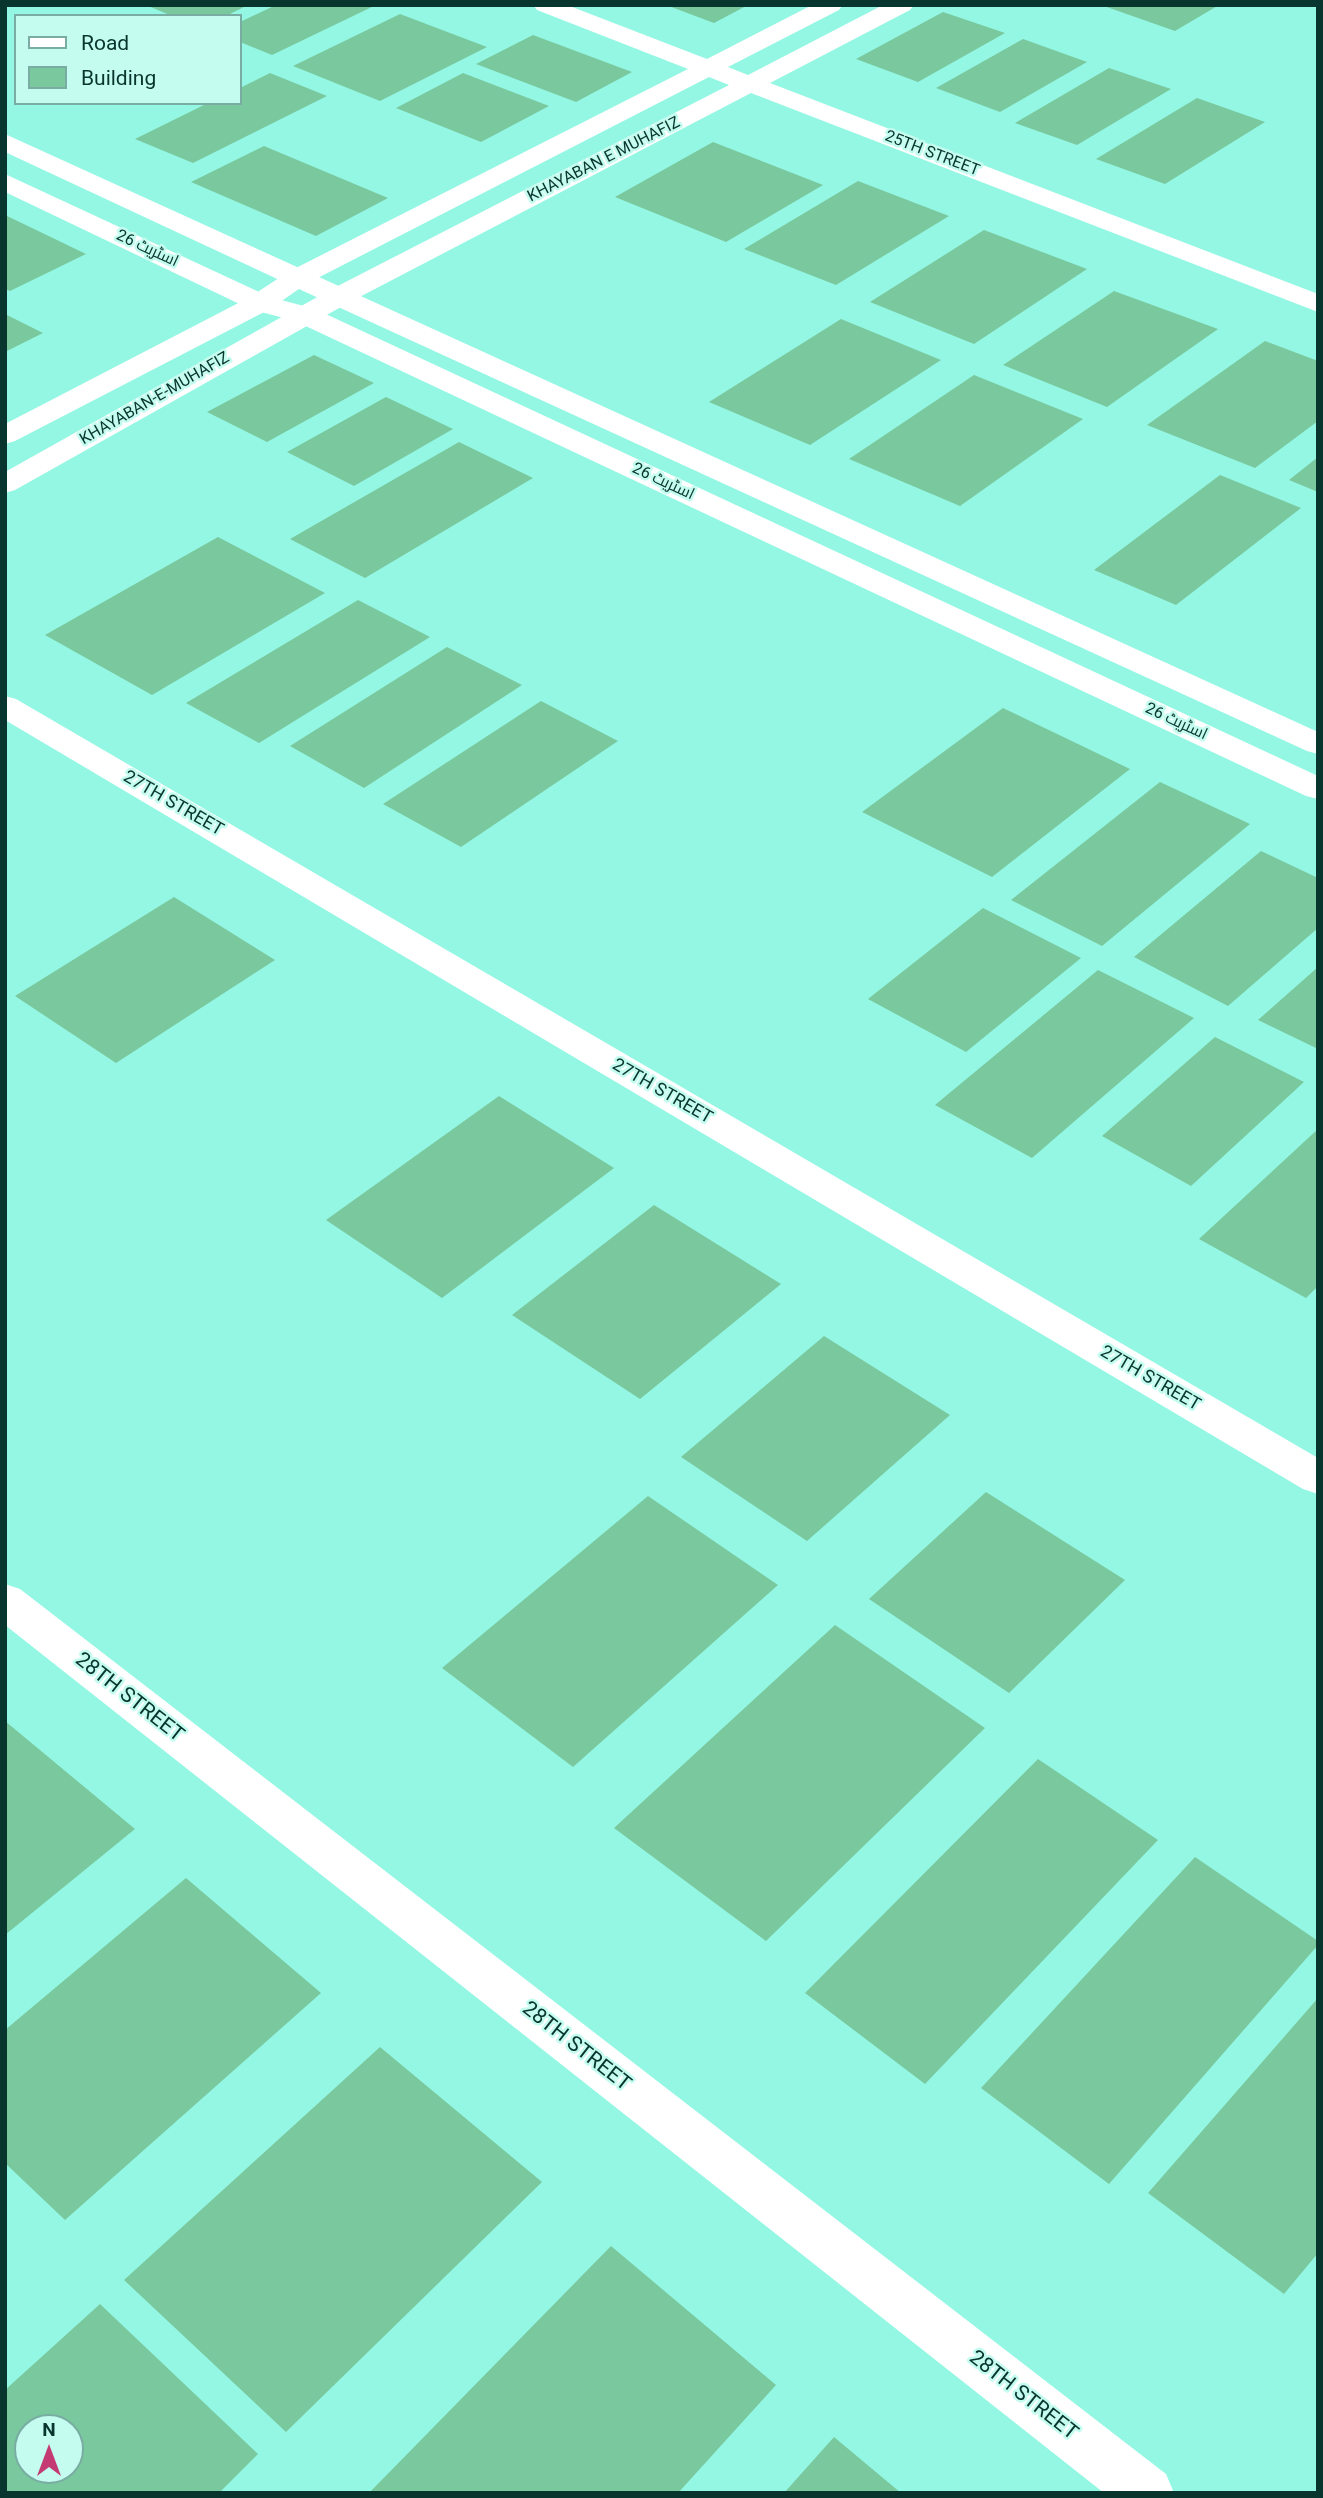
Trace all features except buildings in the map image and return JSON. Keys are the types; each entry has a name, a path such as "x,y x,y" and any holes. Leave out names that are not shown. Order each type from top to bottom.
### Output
{"street":[{"name":"25TH STREET","path":"545,5 1318,304"},
{"name":"KHAYABAN E MUHAFIZ","path":"260,303 297,278 831,5"},
{"name":"KHAYABAN E MUHAFIZ","path":"305,314 902,5"},
{"name":"اسٹریٹ 26","path":"5,142 338,297 1318,744"},
{"name":"اسٹریٹ 26","path":"5,182 260,303 305,314 1318,789"},
{"name":"KHAYABAN-E-MUHAFIZ","path":"5,435 260,303"},
{"name":"KHAYABAN-E-MUHAFIZ","path":"5,484 305,314"},
{"name":"27TH STREET","path":"5,706 1318,1478"},
{"name":"28TH STREET","path":"5,1601 1147,2493"}]}
